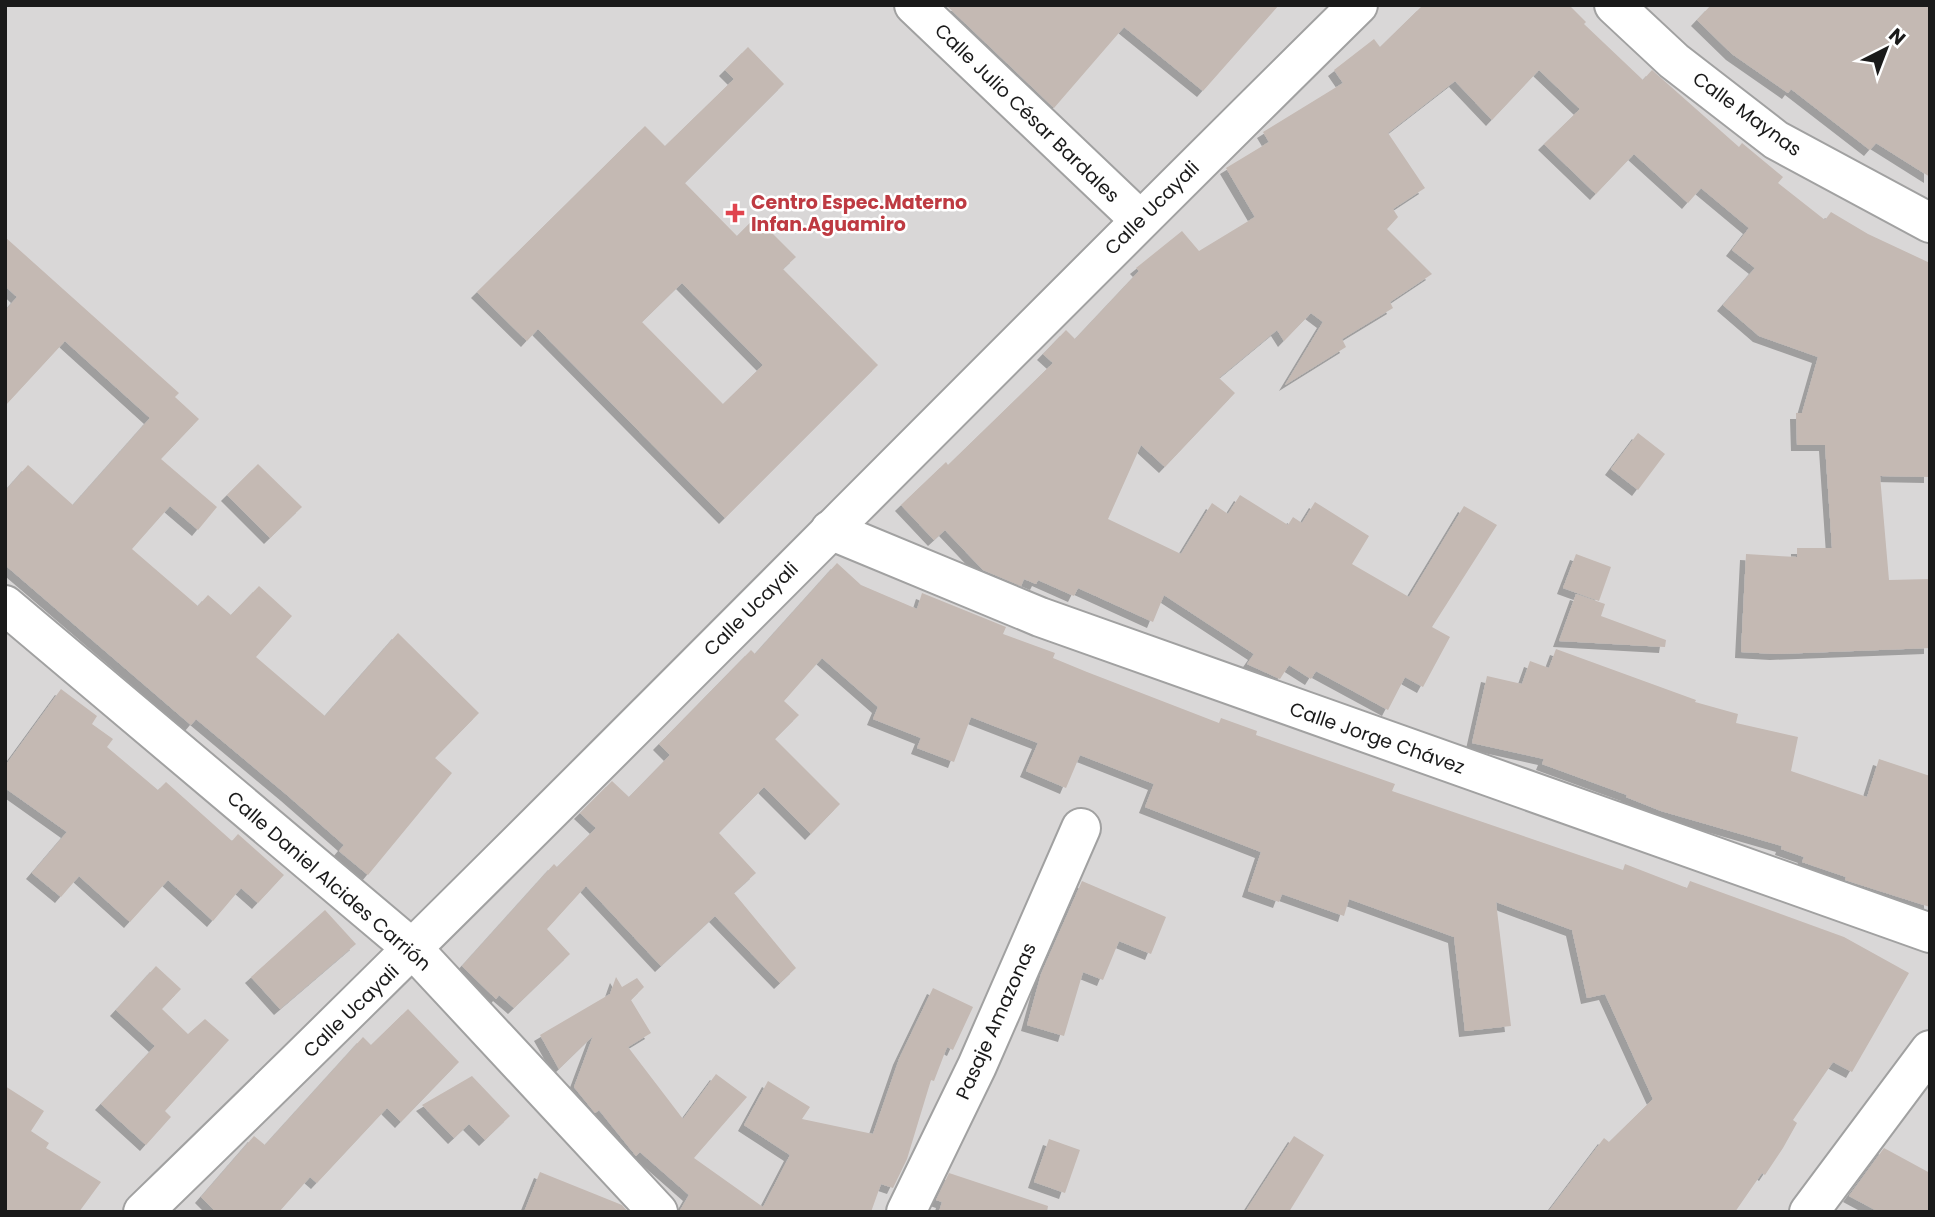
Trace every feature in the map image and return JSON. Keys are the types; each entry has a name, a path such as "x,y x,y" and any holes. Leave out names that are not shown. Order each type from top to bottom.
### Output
{"street":[{"name":"Calle Julio César Bardales","path":"914,5 1140,220"},
{"name":"Calle Ucayali","path":"143,1212 414,950 830,530 1358,5"},
{"name":"Calle Maynas","path":"1614,5 1674,61 1776,140 1930,223"},
{"name":"Calle Jorge Chávez","path":"830,530 1040,617 1930,933"},
{"name":"Calle Daniel Alcides Carrión","path":"5,605 414,950 658,1212"},
{"name":"Pasaje Amazonas","path":"906,1212 977,1066 1081,828"},
{"path":"1809,1212 1930,1050"}],"shaded area":[{"path":"5,5 1930,5 1930,1212 5,1212"}],"building":[{"path":"946,5 1279,5 1203,91 1124,27 1054,108"},
{"path":"1423,5 1569,5 1586,22 1584,24 1643,80 1652,70 1739,147 1742,143 1783,177 1778,183 1825,220 1831,212 1868,234 1930,263 1930,477 1880,476 1889,580 1930,579 1930,648 1776,654 1741,652 1746,554 1797,557 1797,548 1832,548 1825,445 1797,445 1796,413 1802,413 1818,357 1759,336 1723,305 1755,268 1732,250 1749,228 1701,188 1688,203 1634,154 1596,194 1544,144 1580,109 1539,70 1492,120 1455,81 1388,133 1425,188 1393,209 1398,217 1387,229 1432,274 1390,302 1393,308 1342,339 1346,347 1285,385 1323,322 1311,313 1284,341 1277,330 1219,378 1235,393 1165,467 1141,445 1108,519 1181,554 1212,503 1228,514 1240,495 1288,525 1293,517 1302,523 1315,502 1369,536 1352,564 1409,597 1464,506 1497,525 1432,627 1450,637 1423,687 1405,677 1388,710 1316,671 1311,679 1289,665 1280,679 1247,664 1254,654 1164,595 1153,622 1078,588 1074,596 1038,580 1036,584 1024,579 1021,586 983,570 945,530 934,540 901,505 946,462 948,465 1053,363 1043,354 1066,330 1075,339 1139,271 1136,268 1182,231 1199,251 1255,217 1226,168 1269,142 1263,132 1343,83 1334,70 1374,39 1380,47"},
{"path":"1711,5 1930,5 1930,177 1876,143 1870,150 1791,89 1788,93 1732,54 1697,20"},
{"path":"748,47 784,84 685,183 737,236 756,217 796,257 783,269 878,365 725,518 538,329 527,341 477,292 645,126 665,146 734,79 725,70","holes":["682,283 763,365 723,404 642,322"]},
{"path":"5,237 179,393 175,397 199,419 161,459 217,507 198,530 170,506 132,549 198,606 208,595 231,615 259,586 292,616 256,657 325,716 398,633 479,713 435,758 452,773 368,875 339,851 344,845 287,795 196,719 191,725 5,565 5,491 28,465 73,505 150,418 65,341 5,406 5,311 17,297 5,286"},
{"path":"1638,433 1665,454 1638,490 1611,469"},
{"path":"258,464 302,507 270,538 227,495"},
{"path":"1576,554 1611,567 1599,601 1563,588"},
{"path":"837,563 861,585 917,609 922,593 1006,627 1003,634 1055,653 1053,658 1219,723 1221,718 1257,731 1256,735 1395,784 1392,791 1623,870 1625,864 1687,888 1690,881 1844,937 1909,973 1852,1072 1833,1062 1793,1120 1797,1123 1783,1148 1735,1212 1548,1212 1604,1138 1609,1142 1653,1099 1605,994 1587,998 1572,930 1496,902 1511,1026 1465,1031 1454,937 1349,899 1344,916 1282,894 1279,902 1248,891 1261,852 1145,807 1154,784 1080,755 1066,788 1026,771 1038,743 971,717 954,762 917,748 921,738 873,719 878,707 822,658 784,701 799,715 775,739 840,804 811,834 764,787 719,833 756,873 734,893 796,968 780,983 715,916 661,966 586,886 547,929 570,954 514,1008 499,995 496,999 462,966 554,864 557,867 596,828 580,813 612,781 629,797 670,755 659,744 751,650 755,654"},
{"path":"1576,594 1605,604 1601,616 1666,640 1665,647 1559,641"},
{"path":"1556,649 1696,700 1695,702 1738,714 1736,723 1798,737 1791,771 1867,797 1879,759 1930,776 1930,907 1845,880 1846,877 1802,862 1804,857 1781,849 1782,846 1661,811 1626,797 1627,795 1542,764 1544,759 1472,743 1487,676 1522,684 1530,661 1549,668"},
{"path":"61,689 97,716 92,724 113,739 107,747 158,790 166,782 232,841 238,834 284,875 258,903 241,888 213,921 168,880 130,922 79,876 61,897 32,873 67,832 5,788 5,766"},
{"path":"1082,881 1166,917 1151,954 1119,941 1103,980 1083,972 1064,1036 1027,1025 1041,974"},
{"path":"325,910 356,944 280,1009 251,977"},
{"path":"156,966 181,989 162,1009 188,1034 205,1019 229,1040 165,1111 171,1117 146,1145 101,1104 155,1046 116,1010"},
{"path":"616,977 622,987 637,978 644,987 631,1000 651,1033 628,1047 683,1119 716,1074 747,1097 694,1158 763,1207 790,1155 744,1125 768,1081 810,1107 802,1119 873,1134 899,1059 933,988 973,1007 953,1050 947,1047 934,1081 931,1080 907,1159 893,1188 881,1184 871,1212 679,1212 689,1195 640,1152 636,1156 599,1110 595,1113 574,1087 593,1036 559,1069 540,1035 610,994"},
{"path":"408,1009 459,1062 401,1122 387,1108 317,1183 310,1177 279,1212 216,1212 201,1197 254,1136 265,1145 363,1037 371,1045"},
{"path":"472,1076 510,1116 485,1140 469,1124 454,1138 422,1105"},
{"path":"5,1086 44,1111 31,1131 49,1143 46,1148 101,1182 79,1212 5,1212"},
{"path":"1294,1136 1324,1155 1289,1212 1245,1212"},
{"path":"1049,1139 1080,1150 1065,1193 1034,1182"},
{"path":"1884,1148 1930,1173 1930,1212 1879,1212 1849,1196"},
{"path":"540,1172 622,1205 628,1212 524,1212"},
{"path":"949,1173 1048,1206 1047,1212 939,1212 942,1202 936,1200"}],"place":[{"name":"Centro Espec.Materno Infan.Aguamiro","path":"735,213"}]}
